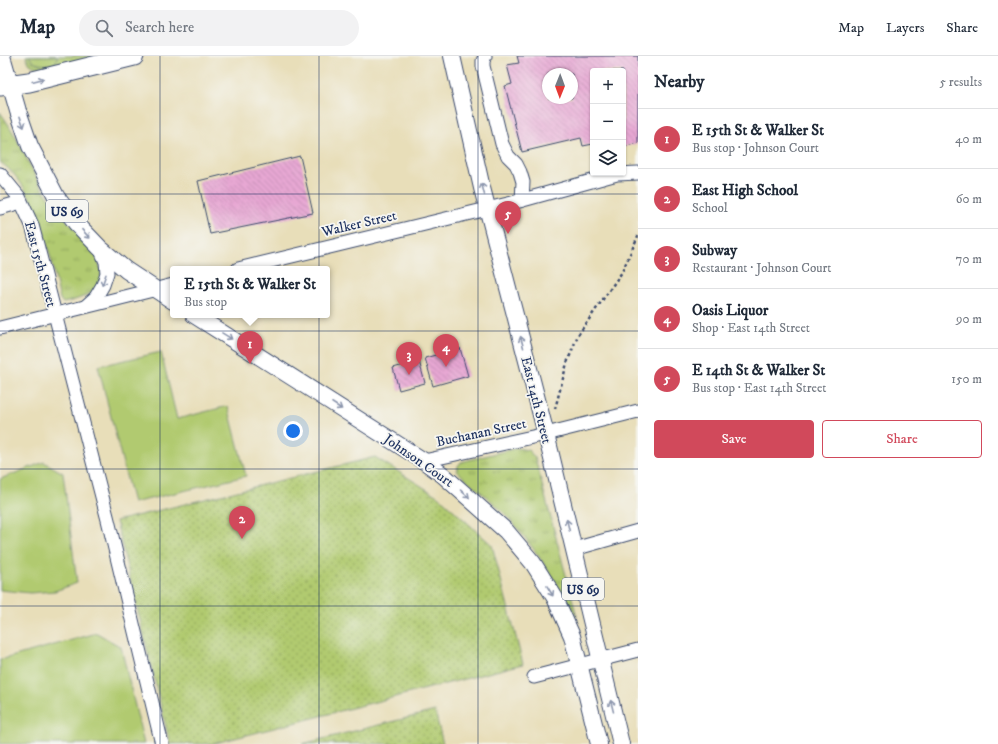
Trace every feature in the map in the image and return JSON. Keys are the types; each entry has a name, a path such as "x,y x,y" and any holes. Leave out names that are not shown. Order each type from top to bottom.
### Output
{"highway":[{"path":"5,86 29,82 134,56"}],"main road":[{"name":"US 69","path":"2,56 5,86 30,146 56,196 76,223 100,248 126,270 170,299"},
{"name":"East 14th Street","path":"452,56 488,209 546,434 621,744"},
{"name":"Johnson Court","path":"199,318 424,461 449,480 506,531 533,563 555,598 572,636 580,665"},
{"name":"US 69","path":"580,665 599,744"}],"street":[{"path":"485,56 483,66 502,144 508,156 516,164 523,182 522,200"},
{"name":"Walker Street","path":"250,266 488,209 616,174 638,173"},
{"name":"East 15th Street","path":"0,174 19,197 32,225 108,520 162,744"},
{"path":"0,208 21,202"},
{"path":"85,307 96,297 103,286 107,273 106,262 100,248"},
{"path":"0,328 170,286"},
{"name":"Buchanan Street","path":"424,461 546,434 638,410"},
{"path":"574,549 638,531"},
{"path":"534,677 638,650"}],"path":[{"path":"555,409 567,363 578,336 622,272 638,236"}],"green space":[{"path":"26,56 100,56 64,66 44,68 36,67 30,64"},
{"path":"29,56 57,56 57,59 55,63 44,65 33,62"},
{"path":"0,112 7,122 42,188 95,253 101,274 100,282 91,293 83,297 63,303 60,299 47,244 33,205 24,188 13,174 0,162"},
{"path":"161,352 177,419 228,406 246,476 133,503 98,366"},
{"path":"517,448 528,450 535,458 577,617 544,564 516,526 499,508 457,471 461,462"},
{"path":"375,457 439,497 492,545 523,664 212,744 170,744 116,521"},
{"path":"44,462 63,473 77,583 55,591 30,593 0,590 0,479"},
{"path":"97,633 121,647 144,744 0,744 0,660"},
{"path":"435,711 443,744 302,744"}],"building":[{"path":"517,56 638,56 638,143 626,146 626,68 590,68 590,145 583,146 581,138 522,152 505,86 512,84 507,65 519,63"},
{"path":"300,156 313,213 210,234 198,181"},
{"path":"460,348 468,376 433,386 425,358"},
{"path":"419,361 425,383 399,390 393,368"}],"place":[{"name":"E 14th St & Walker St","path":"508,234"},
{"name":"E 15th St & Walker St","path":"250,364"},
{"name":"Oasis Liquor","path":"446,367"},
{"name":"Subway","path":"409,375"},
{"name":"East High School","path":"242,539"}]}
